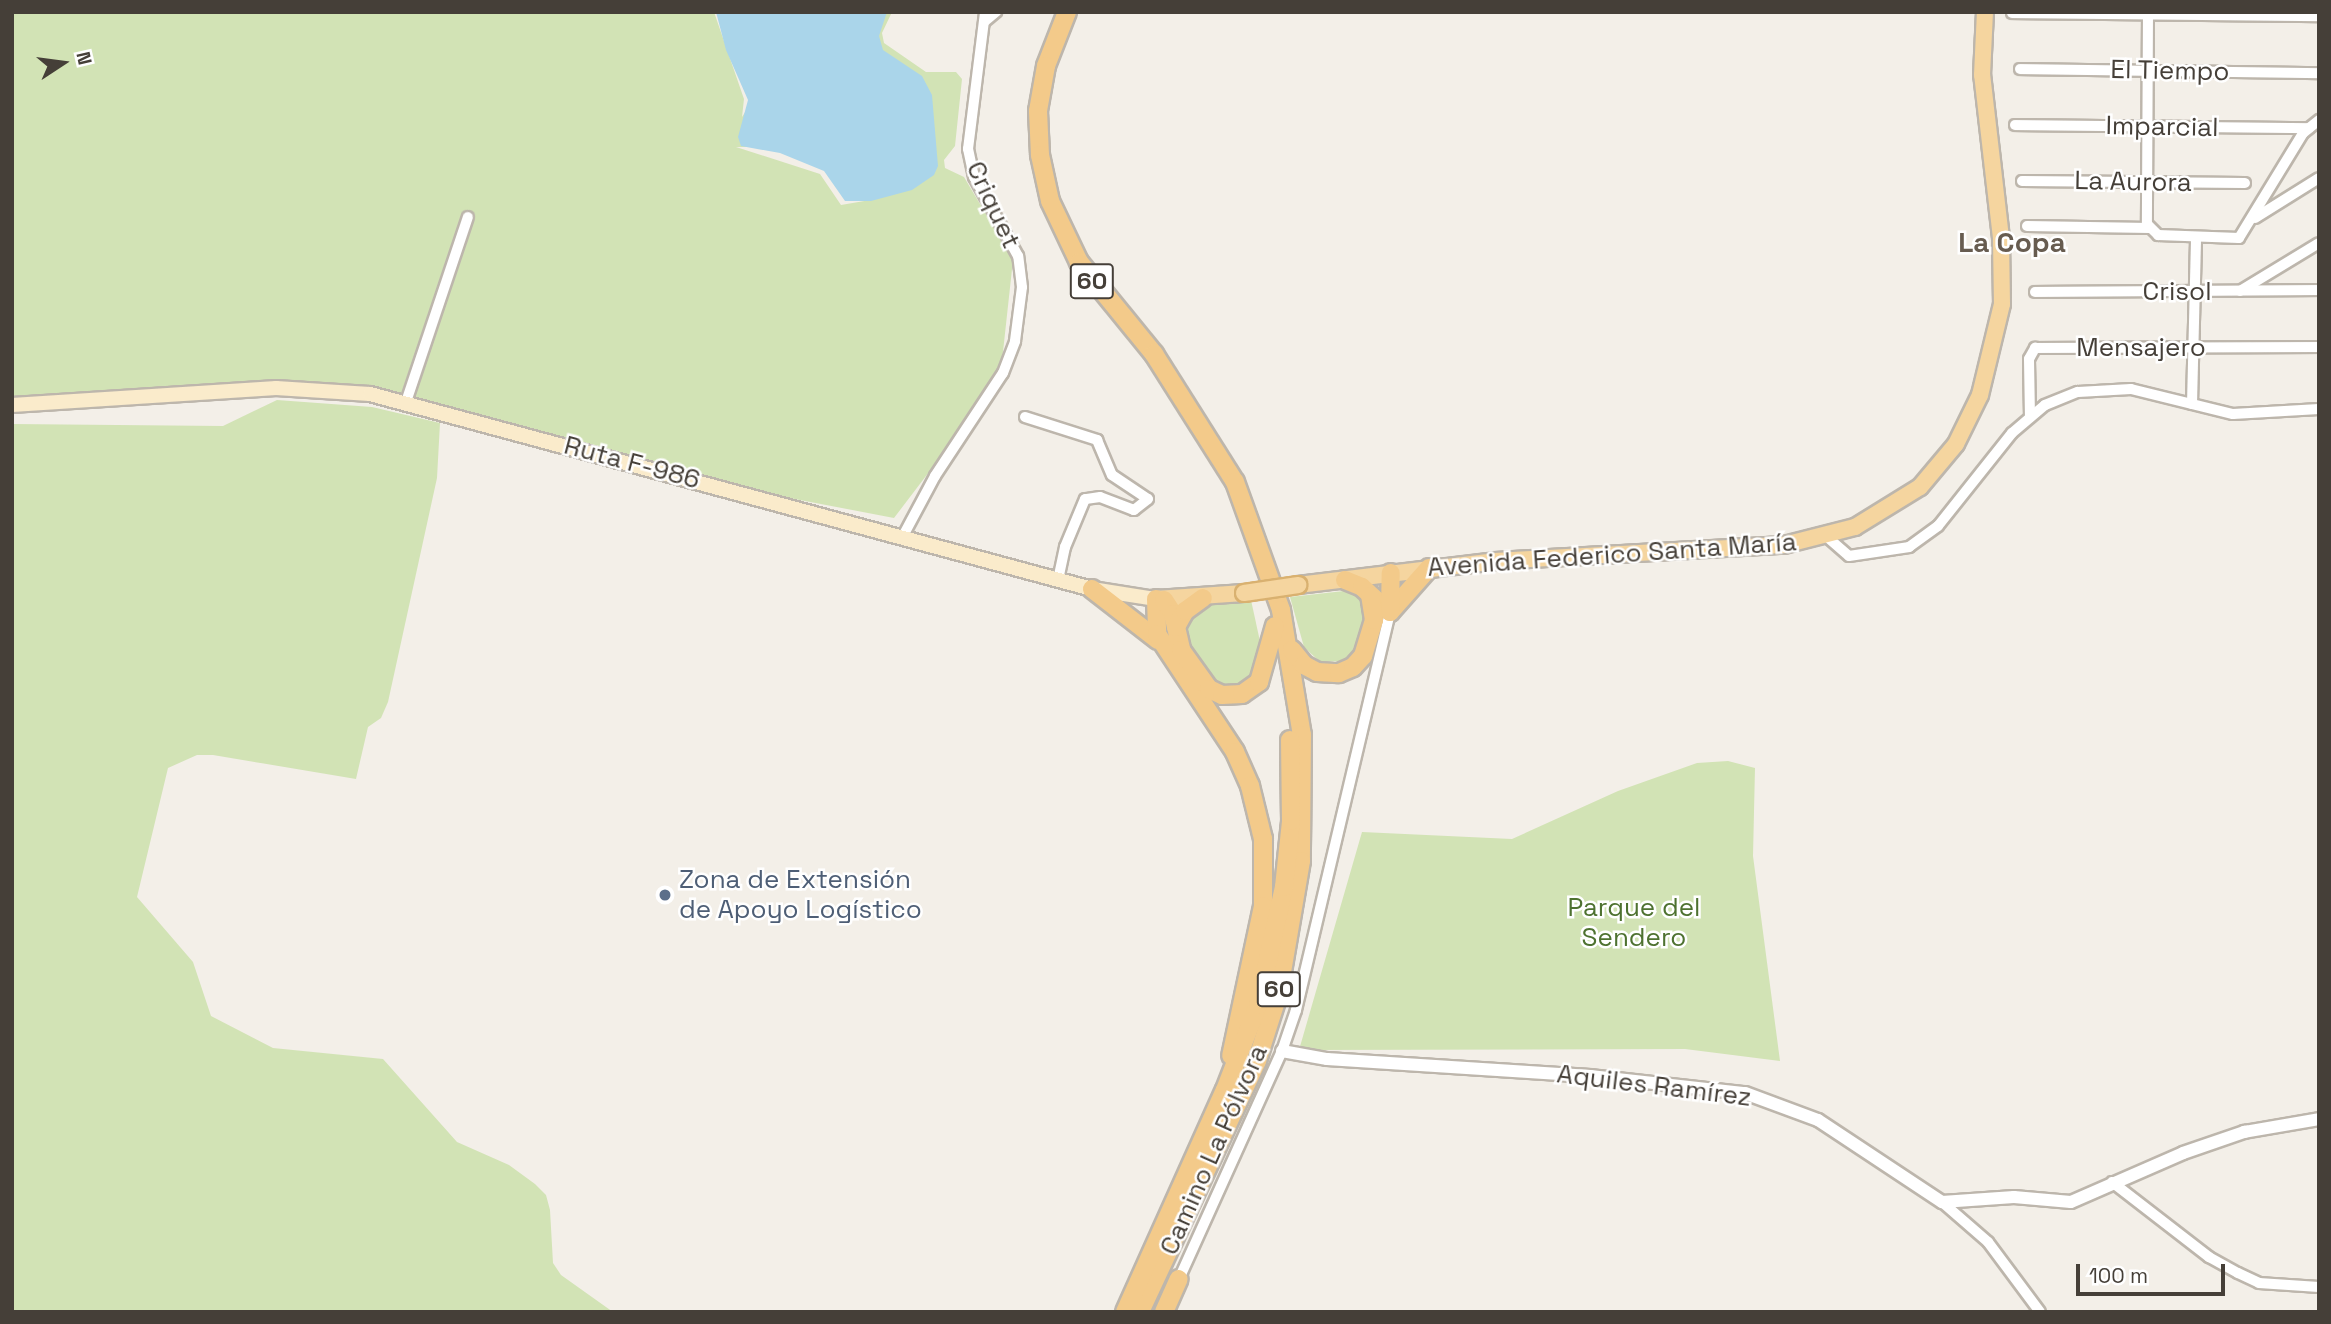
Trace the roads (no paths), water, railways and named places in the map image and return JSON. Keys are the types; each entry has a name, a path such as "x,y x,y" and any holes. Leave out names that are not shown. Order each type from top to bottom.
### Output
{"highway":[{"name":"Camino La Pólvora","path":"1056,12 1037,60 1027,119 1030,162 1042,211 1081,284 1171,396 1216,469 1255,553 1275,626 1291,745 1288,854 1266,976 1225,1090 1125,1312"},
{"name":"Camino La Pólvora","path":"1067,12 1046,66 1038,111 1042,171 1055,217 1090,278 1154,354 1229,471 1266,557 1289,641 1300,714 1304,798 1299,882 1286,961 1257,1061 1140,1312"},
{"path":"1381,606 1429,568"},
{"path":"1289,641 1294,654 1310,669 1339,673 1363,656 1391,573"},
{"path":"1345,580 1381,606"},
{"path":"1092,589 1133,617 1166,647"},
{"path":"1176,627 1185,611 1202,598"},
{"path":"1160,599 1176,627 1181,650 1194,669 1209,689 1228,695 1248,691 1263,677 1275,626"},
{"path":"1160,599 1154,627 1235,752 1250,786 1263,839 1263,906 1225,1090"},
{"path":"1164,1312 1179,1279"}],"main road":[{"name":"Avenida Federico Santa María","path":"1244,593 1429,568 1570,555 1765,547 1826,536 1896,506 1939,468 1956,444 1989,370 2004,278 1982,75 1985,12"},
{"name":"Ruta F-986","path":"12,405 276,388 345,390 407,402 1092,589 1160,599 1244,593"}],"street":[{"path":"984,17 996,12"},
{"path":"2012,13 2319,16"},
{"path":"2148,13 2146,127 2150,228"},
{"name":"Criquet","path":"902,536 935,476 1003,373 1015,341 1022,287 1018,256 974,177 968,149 984,17"},
{"name":"El Tiempo","path":"2020,69 2319,73"},
{"path":"2026,226 2150,228 2162,237 2239,238 2309,128 2319,120"},
{"name":"Imparcial","path":"2015,125 2309,128"},
{"path":"2253,219 2319,178"},
{"name":"La Aurora","path":"2022,181 2245,183"},
{"path":"407,402 468,216"},
{"path":"2193,404 2196,238"},
{"path":"2239,292 2319,243"},
{"name":"Crisol","path":"2035,292 2319,290"},
{"name":"Mensajero","path":"2030,417 2029,359 2035,348 2319,347"},
{"path":"1826,536 1849,556 1909,547 1938,526 2002,444 2030,417 2059,398 2095,389 2131,389 2248,415 2319,409"},
{"path":"1025,416 1097,440 1112,475 1148,499 1134,510 1100,497 1086,499 1065,547 1058,579"},
{"path":"1179,1279 1282,1051 1318,928 1381,606"},
{"name":"Aquiles Ramírez","path":"1282,1051 1327,1059 1590,1076 1745,1093 1818,1120 1942,1202"},
{"path":"1942,1202 2014,1197 2071,1202 2112,1182 2244,1132 2319,1119"},
{"path":"2112,1182 2209,1257 2238,1273 2259,1283 2319,1287"},
{"path":"1942,1202 1988,1242 2040,1312"}],"water":[{"path":"716,12 887,12 879,36 883,50 922,76 932,95 938,166 934,175 912,190 871,201 845,201 824,171 780,153 741,146 738,137 748,100 726,50"}],"place":[{"name":"Zona de Extensión de Apoyo Logístico","path":"665,895"}],"district":[{"name":"La Copa","path":"2012,242"}],"park label":[{"name":"Parque del Sendero","path":"1634,923"}]}
